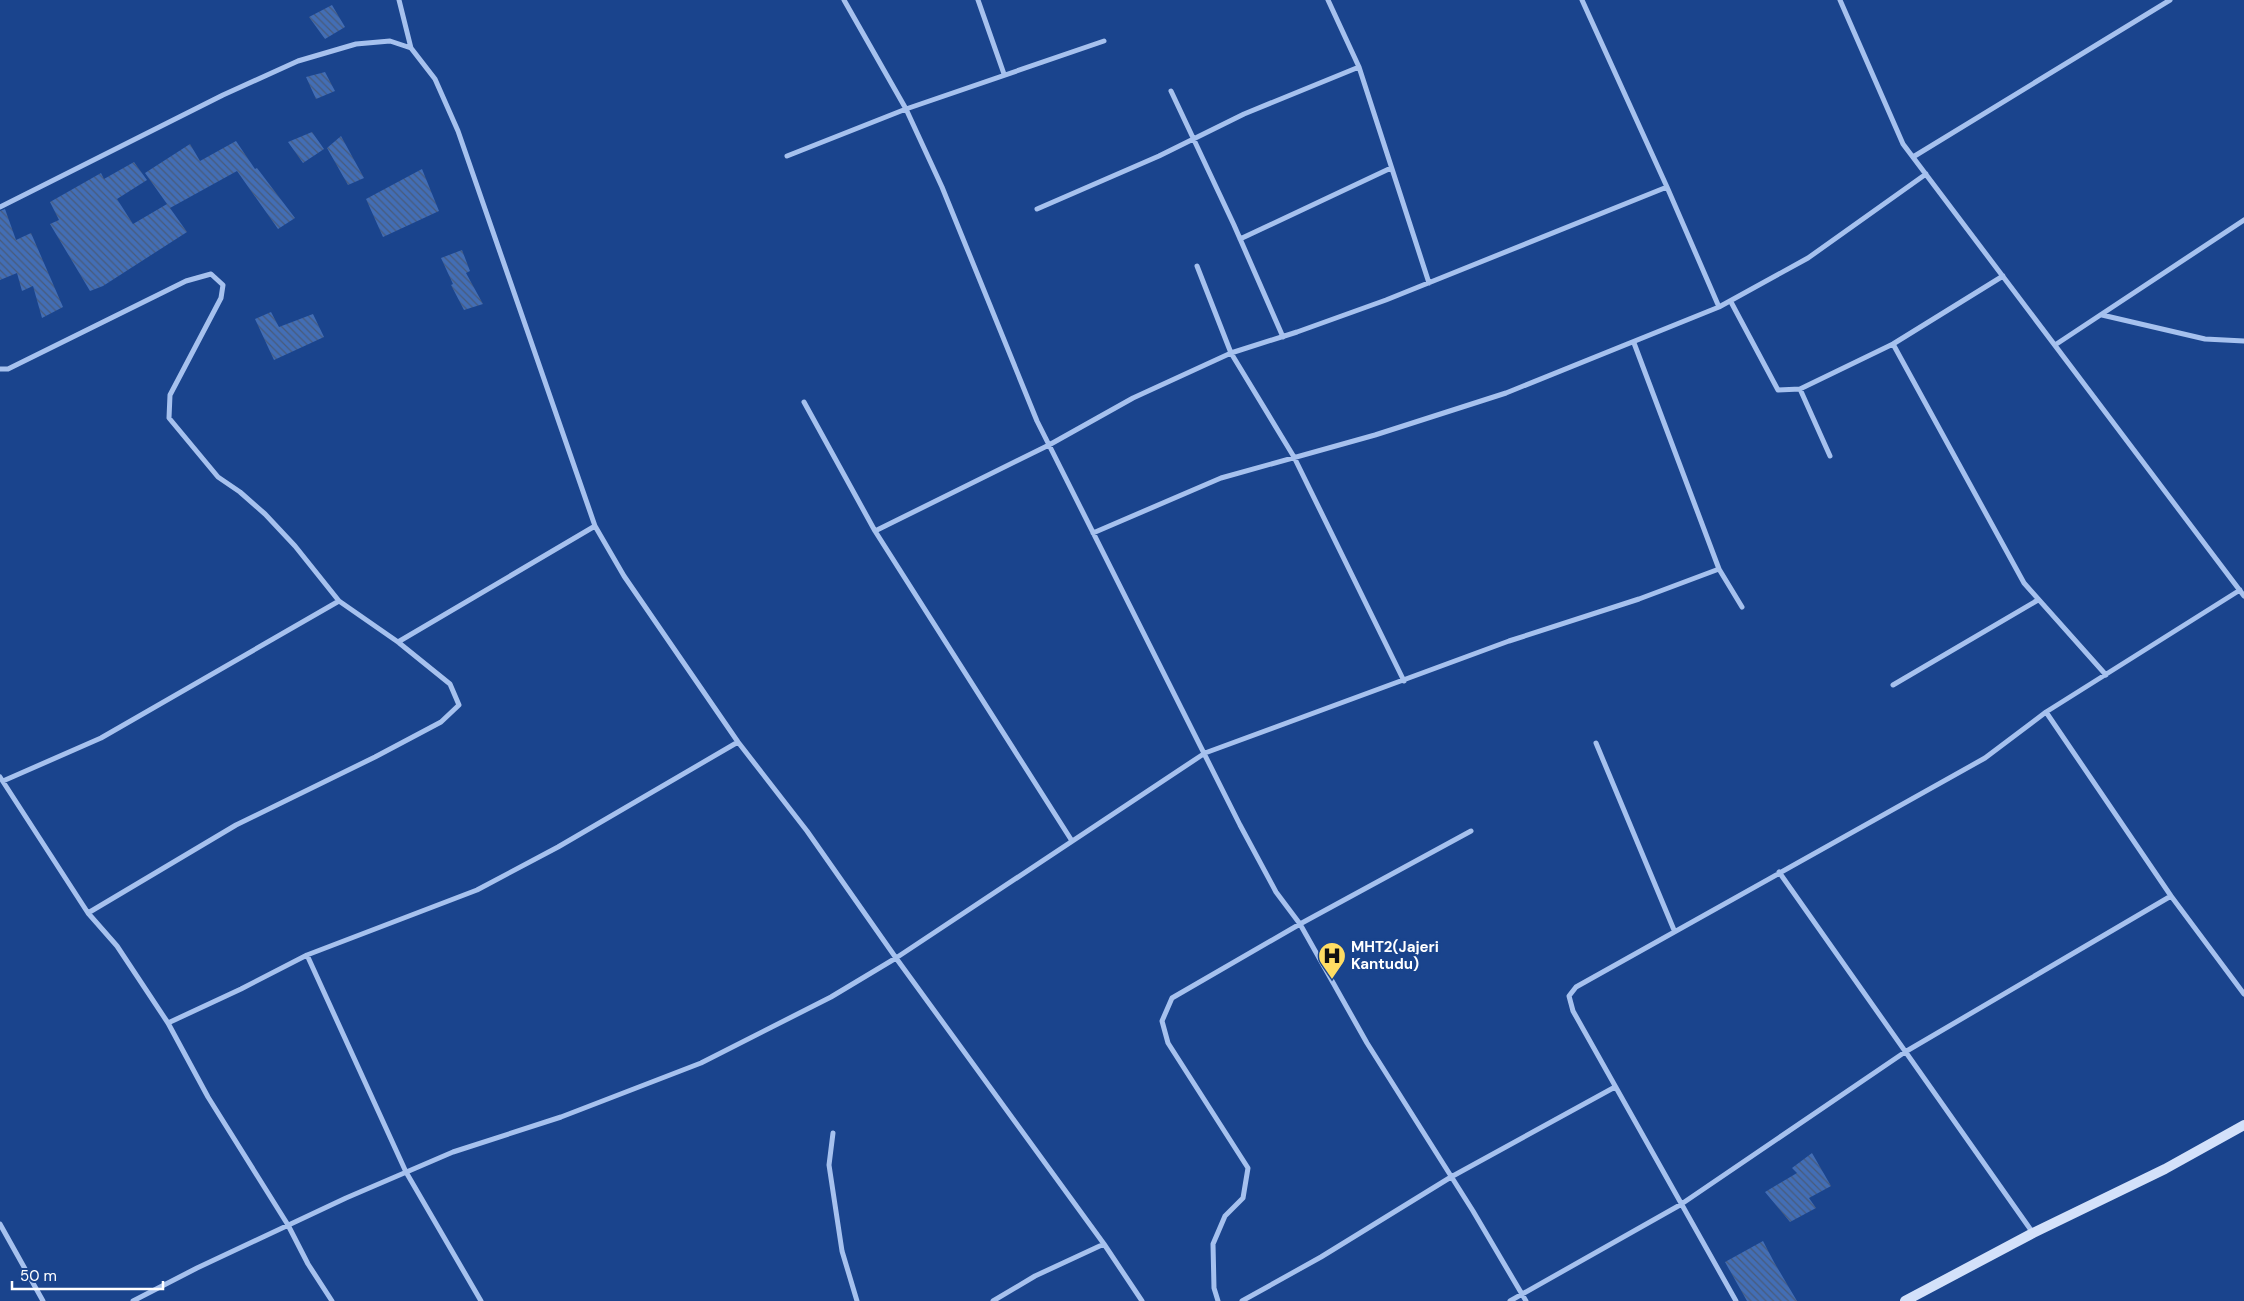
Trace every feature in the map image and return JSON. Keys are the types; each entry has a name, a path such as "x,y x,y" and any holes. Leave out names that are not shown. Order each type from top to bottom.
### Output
{"street":[{"path":"399,0 411,48 435,79 458,131 595,526 624,576 738,742 807,831 896,958 1104,1244 1142,1301"},
{"path":"844,0 906,109 942,187 1037,421 1240,825 1276,892 1300,924 1367,1042 1526,1301"},
{"path":"978,0 1004,74"},
{"path":"1328,0 1359,67 1429,283"},
{"path":"1582,0 1719,307"},
{"path":"1840,0 1903,144 2244,596"},
{"path":"1912,157 2170,0"},
{"path":"0,206 222,95 298,61 356,44 390,41 411,48"},
{"path":"787,156 906,109 1104,41"},
{"path":"1037,209 1194,139 1244,114 1359,67"},
{"path":"1171,91 1240,239 1282,337"},
{"path":"1240,239 1391,168"},
{"path":"1093,533 1221,478 1375,435 1506,393 1634,343 1731,302 1808,258 1926,174"},
{"path":"875,531 1049,445 1133,398 1231,353 1282,337 1429,283 1667,187"},
{"path":"2055,345 2244,220"},
{"path":"1197,266 1231,353 1294,458 1404,681"},
{"path":"0,369 8,369 186,281 211,274 223,285 221,298 170,395 169,418 218,477 240,492 266,514 295,546 339,601 398,642 450,684 459,705 441,722 375,757 236,825 88,913"},
{"path":"1731,302 1778,390 1800,389 1893,344 2003,276"},
{"path":"2102,315 2205,339 2244,341"},
{"path":"1634,343 1719,569 1742,607"},
{"path":"1893,344 2024,583 2106,675"},
{"path":"1800,389 1830,456"},
{"path":"804,402 875,531 1072,841"},
{"path":"398,642 595,526"},
{"path":"133,1301 288,1225 406,1172 453,1152 561,1117 702,1063 831,998 896,958 1205,753 1509,641 1639,600 1719,569"},
{"path":"1736,1301 1680,1205 1573,1011 1569,996 1576,987 1674,930 1985,758 2046,712 2240,590"},
{"path":"1892,685 2038,600"},
{"path":"332,1301 308,1264 288,1225 208,1097 168,1023 117,946 88,913 2,779 101,738 339,601"},
{"path":"2046,712 2171,896 2244,994"},
{"path":"168,1023 241,989 307,955 477,890 558,847 738,742"},
{"path":"1596,743 1674,930"},
{"path":"1218,1301 1214,1288 1212,1244 1225,1216 1242,1198 1248,1168 1168,1043 1162,1021 1172,998 1300,924 1471,832"},
{"path":"1779,872 2033,1233"},
{"path":"1510,1301 1680,1205 1905,1052 2171,896"},
{"path":"307,955 406,1172 481,1301"},
{"path":"1242,1301 1321,1257 1451,1177 1615,1087"},
{"path":"1905,1301 2033,1233 2165,1169 2244,1125"},
{"path":"833,1133 829,1165 830,1174 842,1251 857,1301"},
{"path":"0,1224 43,1301"},
{"path":"992,1301 1035,1276 1104,1244"}],"building":[{"path":"332,5 345,27 325,39 309,17"},
{"path":"325,72 335,91 316,99 306,77"},
{"path":"312,132 324,149 303,163 288,142"},
{"path":"341,136 364,178 348,185 327,148"},
{"path":"236,141 255,169 257,168 295,218 278,229 237,171 170,208 187,232 103,286 90,291 50,224 59,220 50,202 101,173 104,179 134,162 147,180 117,199 133,224 167,204 145,173 190,144 200,161"},
{"path":"422,169 439,211 383,237 366,199"},
{"path":"5,209 16,240 31,233 63,307 42,318 33,286 22,291 17,273 0,280 0,211"},
{"path":"462,250 470,271 466,273 483,304 464,310 451,285 453,284 441,258"},
{"path":"271,312 279,327 313,314 324,337 274,360 255,319"},
{"path":"1812,1153 1831,1186 1809,1198 1816,1208 1790,1222 1765,1192 1797,1173 1792,1168"},
{"path":"1763,1241 1797,1301 1747,1301 1725,1262"}],"place":[{"name":"MHT2(Jajeri Kantudu)","path":"1332,980"}]}
